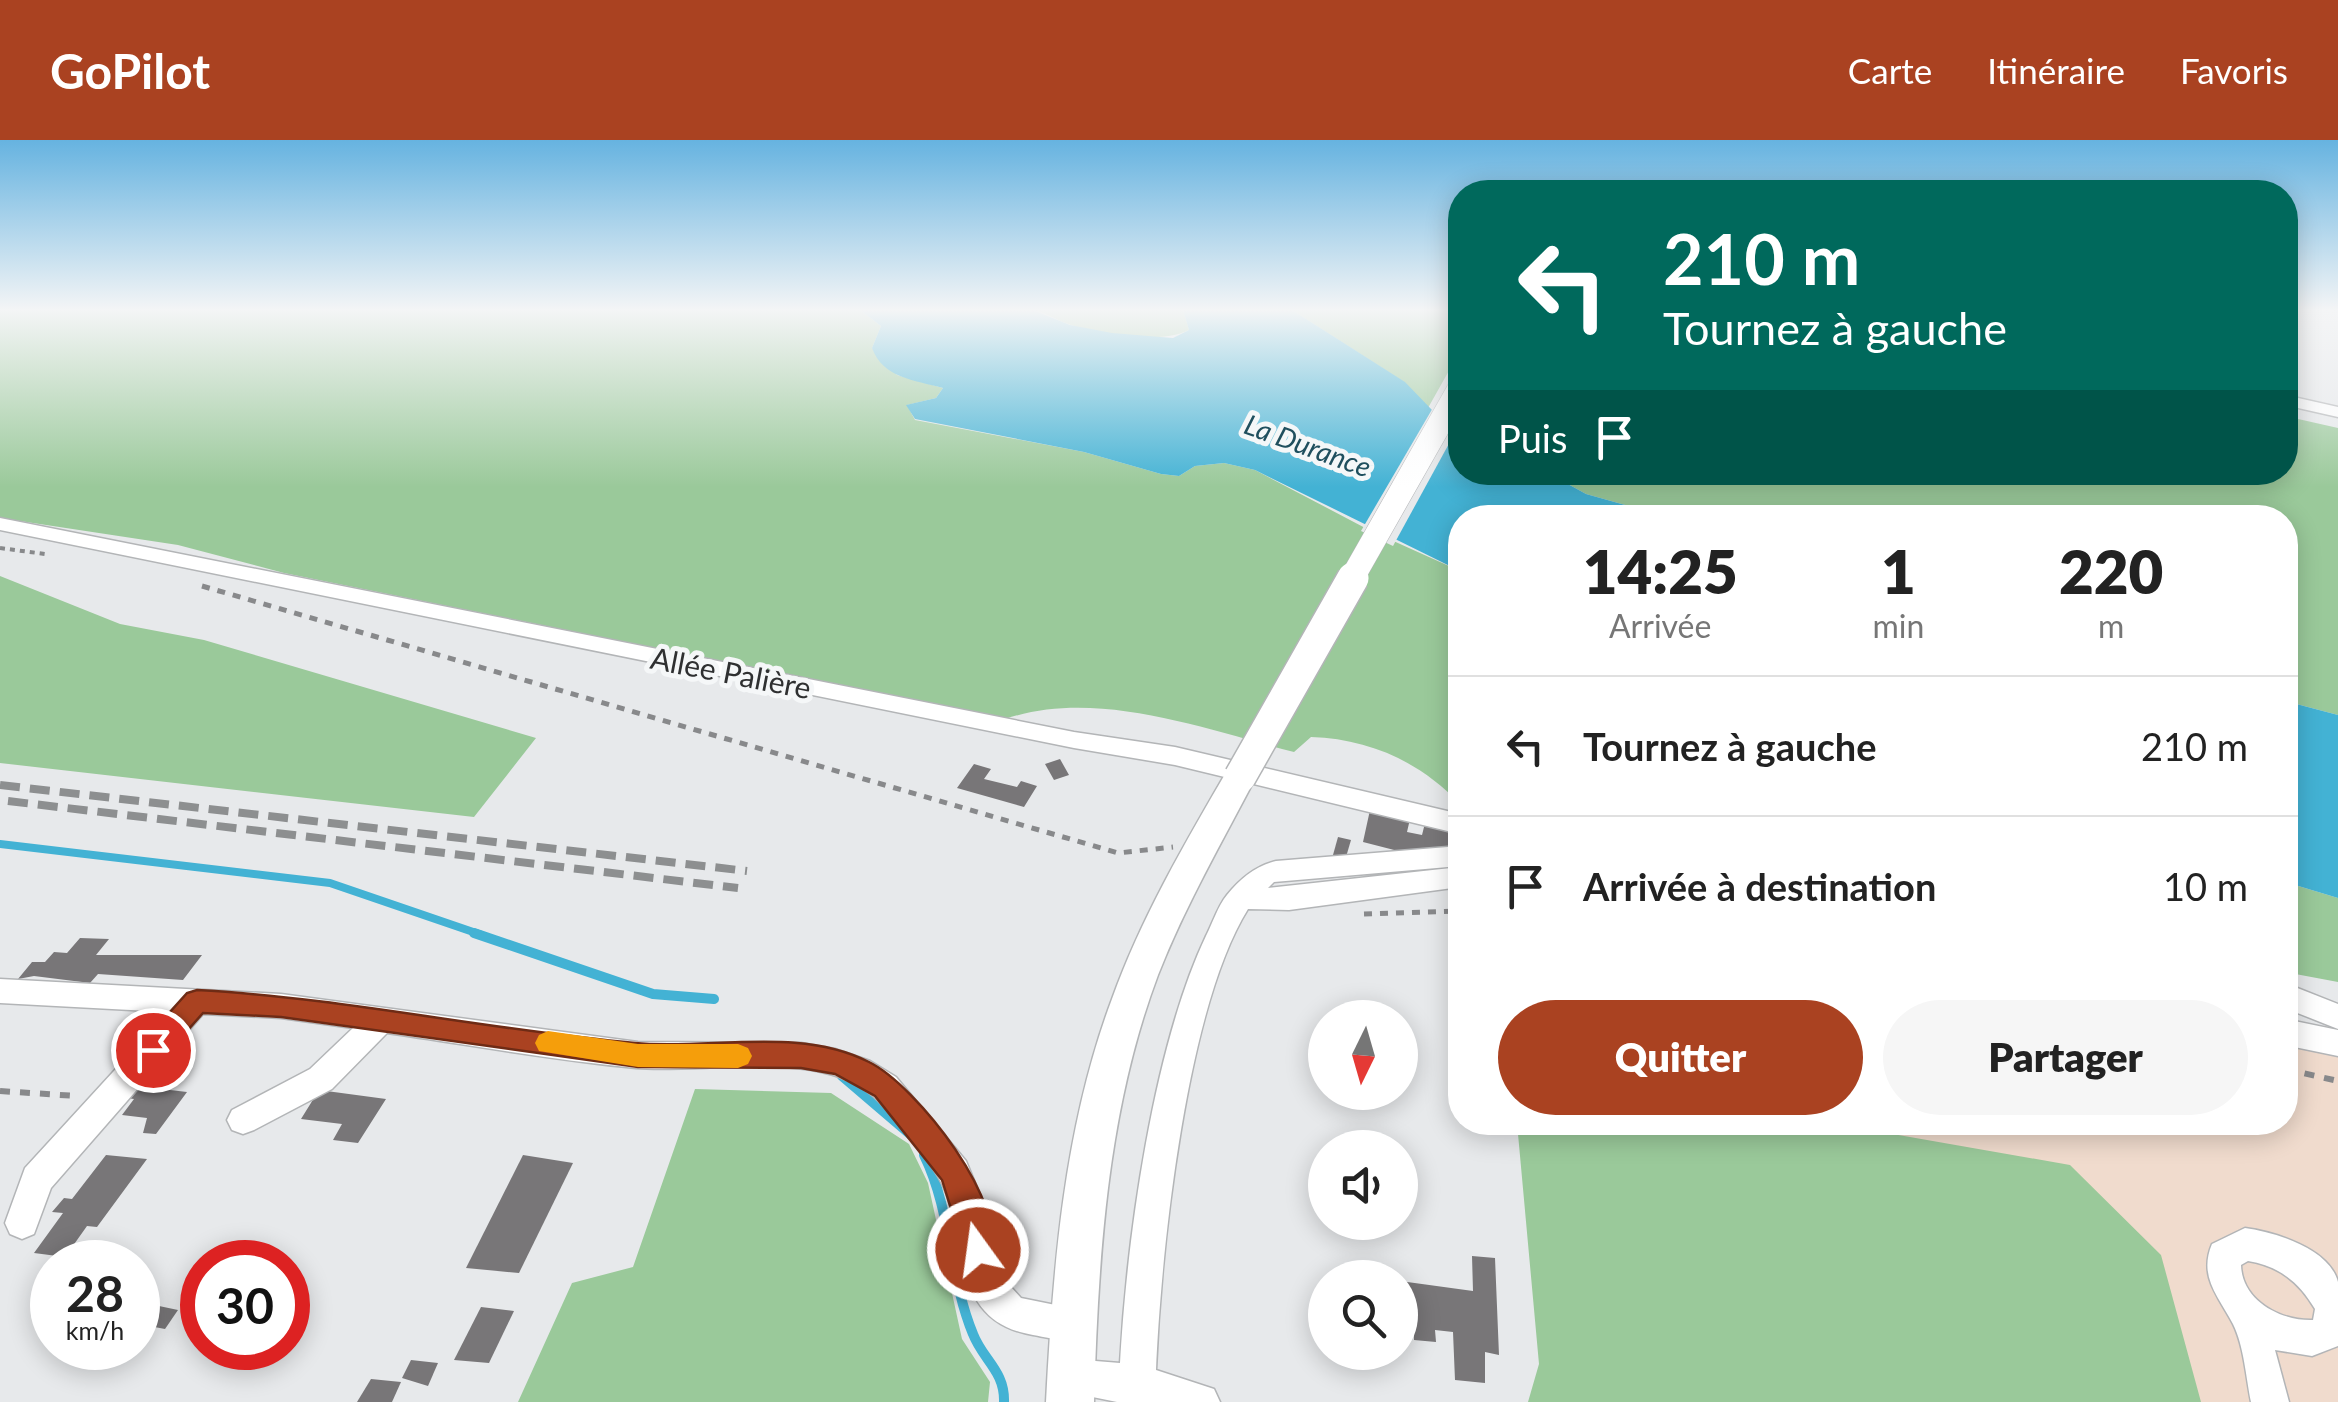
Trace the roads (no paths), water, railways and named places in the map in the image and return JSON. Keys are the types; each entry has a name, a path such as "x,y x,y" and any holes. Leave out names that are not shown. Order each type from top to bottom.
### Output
{"main road":[{"path":"1070,1389 1083,1206 1099,1106 1130,1000 1168,911 1240,777 1448,409"}],"street":[{"path":"2298,403 2338,412"},
{"name":"Allée Palière","path":"0,524 1074,740 1175,756 1448,821"},
{"path":"1136,1393 1161,1151 1172,1092 1189,1024 1231,907 1266,874 1448,857"},
{"path":"1239,898 1289,899 1448,879"},
{"path":"0,991 281,1006 638,1056 801,1056 859,1070 885,1087 954,1172 971,1214 986,1285 1012,1314 1072,1324"},
{"path":"2298,997 2338,1005"},
{"path":"2298,1000 2338,1017"},
{"path":"22,1223 37,1179 197,1001"},
{"path":"243,1120 321,1079 381,1020"},
{"path":"2298,1035 2338,1044"},
{"path":"2248,1314 2285,1336 2318,1338 2334,1321 2326,1292 2326,1272 2262,1246 2232,1248 2224,1256 2225,1283 2248,1314 2270,1402"},
{"path":"1070,1389 1201,1402"}],"water":[{"name":"La Durance","path":"888,369 1384,369 1405,382 1448,427 1448,485 1570,485 1625,505 1448,505 1448,565 1255,470 1224,463 1195,466 1179,476 1161,474 1084,452 915,419 906,405 936,398 943,388"},
{"path":"2298,704 2338,715 2338,898 2298,886"}],"waterway":[{"path":"0,844 330,883 482,935"},
{"path":"474,933 653,994 714,999"},
{"path":"842,1076 911,1135"},
{"path":"924,1155 940,1199 965,1312 977,1343 1001,1382 1004,1402"}],"railway":[{"path":"0,785 747,871"},
{"path":"8,801 738,888"}]}
